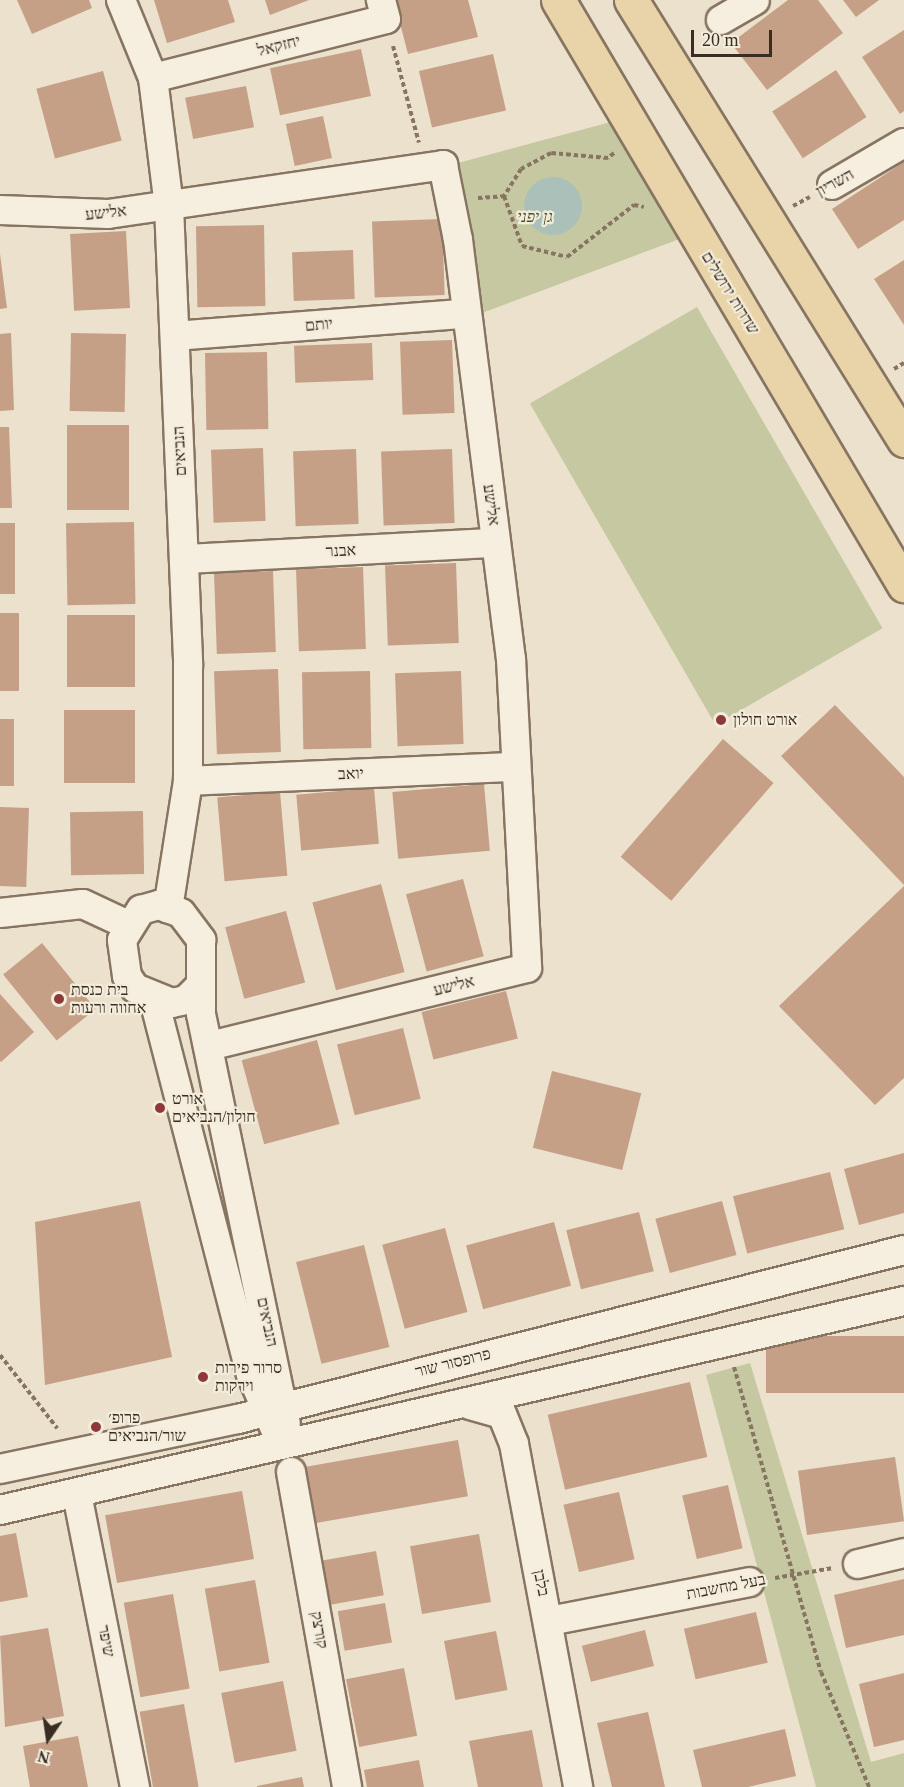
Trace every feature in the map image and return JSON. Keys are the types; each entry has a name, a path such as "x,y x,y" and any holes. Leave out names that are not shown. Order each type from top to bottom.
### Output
{"main road":[{"name":"שדרות ירושלים","path":"558,0 632,122 671,197 904,585"},
{"path":"631,0 765,221 904,440"}],"street":[{"name":"הנביאים","path":"121,0 153,78 169,206 186,560 188,781 168,908"},
{"path":"721,20 755,0"},
{"name":"יחזקאל","path":"153,78 384,9"},
{"name":"השריון","path":"832,185 904,143"},
{"name":"אלישע","path":"0,210 92,216 443,165 458,240 463,314 511,659 514,767 527,969 210,1046"},
{"name":"יותם","path":"175,336 463,314"},
{"name":"אבנר","path":"186,560 496,543"},
{"name":"יואב","path":"188,781 514,767"},
{"path":"0,913 83,904 128,925"},
{"path":"168,908 192,924 201,940 199,987 186,1000 154,999 127,976 122,940 128,925 141,910 168,908"},
{"name":"הנביאים","path":"199,987 210,1046 263,1412"},
{"name":"הנביאים","path":"154,999 251,1374 263,1412 289,1459"},
{"name":"פרופסור שור","path":"0,1469 263,1412 904,1250"},
{"path":"0,1510 77,1494 289,1459 470,1405 726,1341 904,1300"},
{"name":"בלבן","path":"470,1405 492,1409 508,1421 549,1621 578,1787"},
{"name":"קורצק","path":"289,1459 347,1787"},
{"name":"שיפר","path":"77,1494 135,1787"},
{"path":"858,1564 904,1553"},
{"name":"בעל מחשבות","path":"549,1621 749,1582"}],"path":[{"path":"384,9 426,166"},
{"path":"632,122 631,136 608,158 551,153 521,169 504,196 522,246 567,257 634,205 670,210 671,197"},
{"name":"השריון","path":"765,221 832,185"},
{"path":"726,1341 821,1672 868,1787"},
{"path":"0,1355 76,1451"},
{"name":"בעל מחשבות","path":"749,1582 858,1564"}],"green space":[{"name":"גן יפני","path":"622,119 690,235 474,316 447,166"},
{"path":"697,307 883,628 715,725 530,404"},
{"path":"750,1363 871,1762 904,1753 904,1787 816,1787 706,1375"}],"water":[{"path":"553,177 564,179 577,190 582,206 580,217 569,230 553,235 542,233 529,222 524,206 526,195 537,182"}],"building":[{"path":"17,0 89,0 92,8 32,34"},
{"path":"154,0 228,0 235,22 167,43"},
{"path":"265,0 309,0 270,15"},
{"path":"394,0 468,0 478,37 408,54"},
{"path":"788,0 818,0 843,33 767,90 731,43"},
{"path":"843,0 879,0 856,17"},
{"path":"904,30 904,111 900,114 862,57"},
{"path":"361,49 371,96 280,115 270,68"},
{"path":"493,54 506,111 432,128 419,71"},
{"path":"836,70 866,117 803,158 772,111"},
{"path":"103,71 122,141 55,158 36,89"},
{"path":"246,86 254,127 193,139 185,98"},
{"path":"323,116 332,158 295,166 286,124"},
{"path":"904,162 904,220 858,249 832,209"},
{"path":"442,219 445,295 375,297 372,221"},
{"path":"264,225 265,306 197,307 196,226"},
{"path":"126,231 130,308 74,311 70,234"},
{"path":"353,250 355,299 294,301 292,252"},
{"path":"0,254 7,308 0,309"},
{"path":"904,260 904,325 874,279"},
{"path":"11,333 14,410 0,411 0,334"},
{"path":"71,333 126,334 125,412 70,411"},
{"path":"452,340 455,413 403,415 400,342"},
{"path":"372,343 373,380 295,383 294,346"},
{"path":"267,352 268,429 206,430 205,353"},
{"path":"67,425 129,425 129,510 67,510"},
{"path":"0,427 9,427 12,508 0,508"},
{"path":"263,448 266,521 214,523 211,450"},
{"path":"356,449 359,524 296,526 293,451"},
{"path":"452,449 455,523 384,525 381,451"},
{"path":"134,522 135,604 67,605 66,523"},
{"path":"0,523 15,523 15,594 0,594"},
{"path":"456,563 459,643 388,645 385,565"},
{"path":"363,567 366,649 299,651 296,569"},
{"path":"273,571 276,652 217,654 214,573"},
{"path":"0,613 19,613 19,691 0,691"},
{"path":"67,615 135,615 135,687 67,687"},
{"path":"278,669 281,752 217,754 214,671"},
{"path":"370,671 371,748 303,749 302,672"},
{"path":"461,671 464,744 398,746 395,673"},
{"path":"835,705 904,777 904,885 781,756"},
{"path":"64,710 135,710 135,783 64,783"},
{"path":"0,719 14,719 14,786 0,786"},
{"path":"723,739 774,783 671,901 621,857"},
{"path":"484,784 490,851 398,859 392,792"},
{"path":"374,788 379,844 301,851 296,795"},
{"path":"280,792 287,876 225,881 217,797"},
{"path":"0,807 29,808 26,887 0,886"},
{"path":"143,811 144,874 71,875 70,812"},
{"path":"463,879 484,956 427,972 406,894"},
{"path":"381,884 405,972 336,990 312,902"},
{"path":"904,886 904,1078 875,1105 779,1006"},
{"path":"286,911 305,982 244,999 225,927"},
{"path":"42,943 95,1009 57,1041 3,974"},
{"path":"506,991 518,1039 433,1060 422,1012"},
{"path":"0,994 34,1032 1,1062 0,1061"},
{"path":"403,1028 421,1099 355,1115 337,1044"},
{"path":"317,1040 340,1124 264,1144 242,1060"},
{"path":"552,1071 641,1093 622,1170 533,1148"},
{"path":"904,1153 904,1213 859,1225 844,1169"},
{"path":"830,1172 844,1229 747,1253 733,1196"},
{"path":"140,1201 172,1357 45,1385 35,1222"},
{"path":"722,1201 736,1255 670,1273 655,1219"},
{"path":"639,1212 654,1271 581,1289 566,1230"},
{"path":"554,1222 571,1286 483,1309 466,1246"},
{"path":"445,1228 468,1312 405,1329 382,1245"},
{"path":"364,1245 389,1347 321,1364 296,1262"},
{"path":"766,1336 904,1336 904,1393 766,1393"},
{"path":"690,1382 707,1457 565,1490 548,1415"},
{"path":"458,1440 468,1496 313,1523 303,1467"},
{"path":"895,1457 904,1521 807,1535 798,1471"},
{"path":"728,1485 743,1548 697,1559 682,1496"},
{"path":"242,1491 254,1559 117,1583 105,1515"},
{"path":"619,1492 635,1559 579,1572 563,1505"},
{"path":"16,1533 28,1597 0,1602 0,1536"},
{"path":"479,1534 491,1602 422,1614 410,1546"},
{"path":"376,1551 384,1595 325,1606 317,1561"},
{"path":"904,1579 904,1635 846,1648 834,1595"},
{"path":"255,1580 270,1663 219,1672 205,1589"},
{"path":"173,1594 190,1689 140,1697 124,1603"},
{"path":"385,1603 392,1642 345,1651 338,1611"},
{"path":"756,1612 768,1663 696,1679 684,1629"},
{"path":"48,1628 64,1716 5,1727 0,1636"},
{"path":"645,1630 654,1666 591,1682 582,1646"},
{"path":"496,1631 507,1690 455,1700 444,1641"},
{"path":"404,1668 417,1736 359,1747 346,1679"},
{"path":"904,1673 904,1740 874,1747 859,1684"},
{"path":"283,1681 297,1751 235,1763 221,1693"},
{"path":"184,1704 199,1787 153,1787 140,1712"},
{"path":"648,1712 665,1787 612,1787 597,1723"},
{"path":"785,1729 796,1776 748,1787 702,1787 693,1750"},
{"path":"532,1730 543,1787 478,1787 469,1741"},
{"path":"78,1736 88,1787 30,1787 23,1746"},
{"path":"419,1760 424,1787 367,1787 364,1770"},
{"path":"302,1777 304,1787 257,1787 257,1786"}],"place":[{"name":"אורט חולון","path":"721,720"},
{"name":"בית כנסת אחווה ורעות","path":"59,999"},
{"name":"אורט חולון/הנביאים","path":"160,1108"},
{"name":"סרור פירות וירקות","path":"203,1377"},
{"name":"פרופ׳ שור/הנביאים","path":"96,1427"}]}
